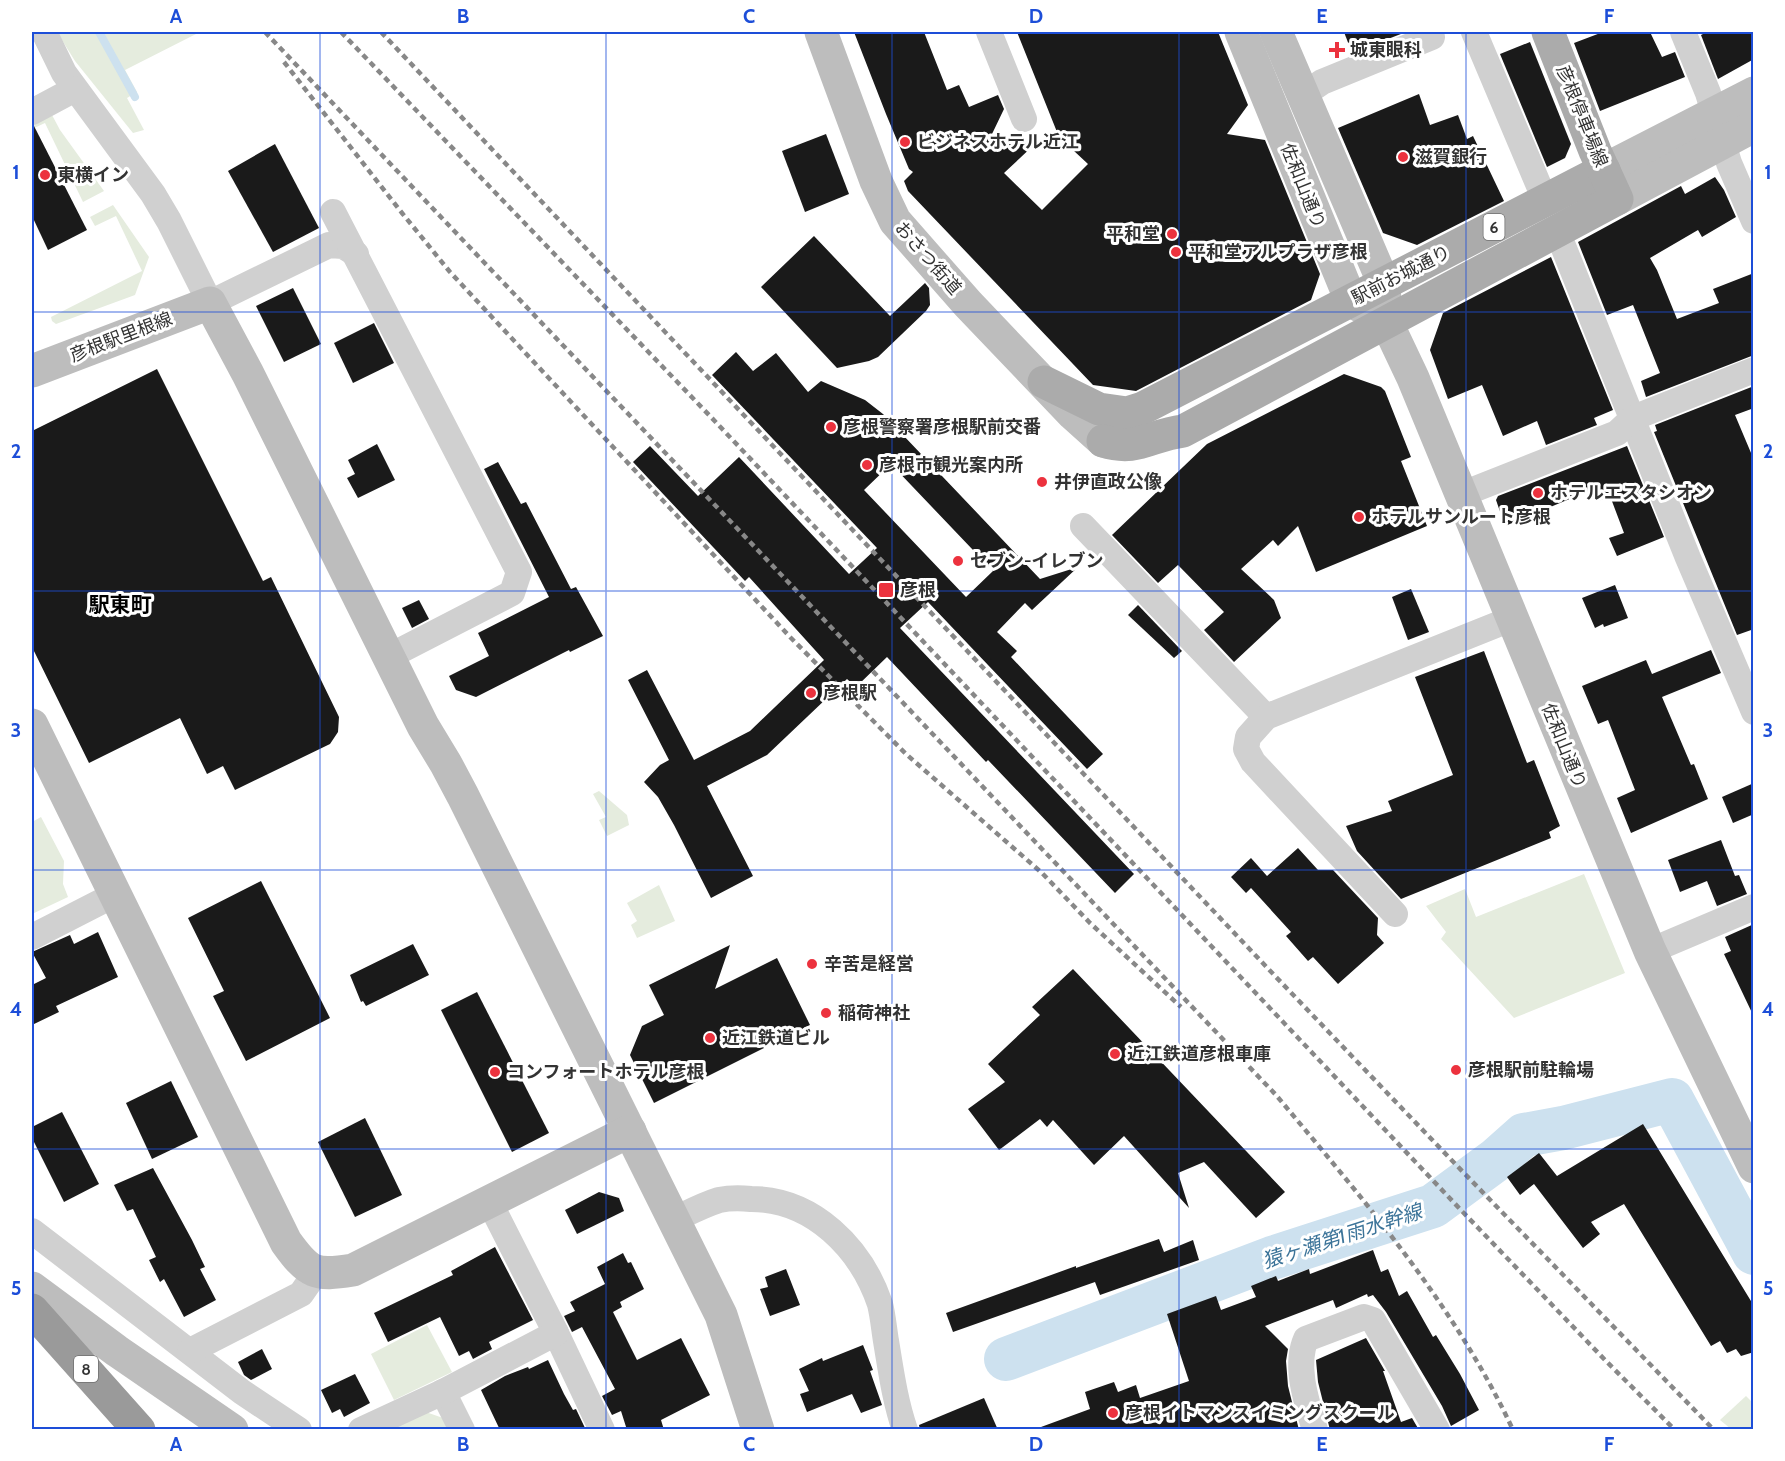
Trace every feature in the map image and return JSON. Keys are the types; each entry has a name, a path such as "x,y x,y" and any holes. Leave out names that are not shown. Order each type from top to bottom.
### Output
{"highway":[{"name":"8","path":"32,1310 139,1430"}],"main road":[{"name":"彦根停車場線","path":"1548,32 1617,199"},
{"name":"駅前お城通り","path":"1044,382 1099,410 1127,413 1164,399 1604,170"},
{"name":"駅前お城通り","path":"1103,441 1120,445 1138,444 1168,432 1183,431 1617,199"}],"street":[{"path":"44,32 64,73 153,194 249,374 388,657 423,726 463,796 721,1315 758,1430"},
{"name":"おさつ街道","path":"821,32 876,181 895,221 968,304 1073,414 1103,441"},
{"path":"989,32 1024,119"},
{"name":"佐和山通り","path":"1241,32 1351,301"},
{"name":"佐和山通り","path":"1276,32 1384,284 1386,321 1413,378 1650,951 1754,1167"},
{"path":"1474,32 1545,200"},
{"path":"1683,32 1719,127 1729,163 1754,221"},
{"path":"1303,95 1322,82 1432,37"},
{"path":"32,112 75,89"},
{"name":"駅前お城通り","path":"1617,199 1719,127 1754,93"},
{"name":"駅前お城通り","path":"1604,170 1719,127 1754,126"},
{"path":"333,212 519,572 512,593 388,657"},
{"path":"1557,231 1688,558 1754,712"},
{"path":"210,303 329,245 343,246 356,254"},
{"path":"1351,301 1386,321"},
{"name":"彦根駅里根線","path":"32,371 210,303"},
{"path":"1460,495 1617,433 1633,418 1754,370"},
{"path":"1083,526 1266,717"},
{"path":"1395,914 1253,762 1245,749 1248,737 1266,717 1511,619"},
{"path":"32,725 286,1242 301,1262 316,1271 330,1274 353,1270 630,1131"},
{"path":"32,937 114,895"},
{"path":"1650,951 1754,908"},
{"path":"673,1220 720,1200 764,1199 789,1205 805,1212 825,1224 842,1239 858,1260 880,1305 897,1406 905,1430"},
{"path":"489,1201 602,1430"},
{"path":"32,1231 242,1392 299,1430"},
{"path":"190,1351 301,1294 316,1271"},
{"path":"32,1288 117,1351 232,1430"},
{"path":"1315,1430 1302,1386 1302,1347 1306,1339 1364,1317 1373,1320 1437,1430"},
{"path":"361,1430 443,1392 556,1333"},
{"path":"443,1392 462,1430"}],"shaded area":[{"path":"57,32 194,32 196,34 125,70 137,92 127,98 144,130 133,133 75,61"},
{"path":"52,115 60,130 104,191 83,202 45,123 32,129 32,126"},
{"path":"113,205 149,257 135,295 56,324 51,317 142,271 116,216 95,226 90,217"},
{"path":"599,791 627,815 629,825 607,836 599,820 606,817 593,794"},
{"path":"41,817 64,861 63,884 68,897 32,914 32,822"},
{"path":"1584,874 1625,973 1514,1018 1441,939 1446,932 1426,906 1465,889 1476,917"},
{"path":"659,885 675,921 637,938 631,925 637,921 627,903"},
{"path":"427,1325 452,1372 394,1400 371,1354"},
{"path":"1746,1396 1753,1403 1753,1429 1731,1429 1720,1420"},
{"path":"423,1411 443,1418 449,1430 386,1430"}],"building":[{"path":"854,32 924,32 947,90 959,85 969,107 998,95 1004,109 992,134 1036,143 1004,173 1042,210 1088,164 1059,137 1017,32 1218,32 1248,105 1227,134 1265,140 1320,274 1311,300 1136,391 1093,385 908,191 904,181 913,172 909,169"},
{"path":"1344,32 1406,32 1352,53"},
{"path":"1603,32 1650,32 1662,57 1675,52 1685,77 1600,111 1574,43"},
{"path":"1707,32 1754,32 1754,59 1718,79 1701,35"},
{"path":"1530,42 1571,144 1565,158 1547,167 1500,54"},
{"path":"1419,94 1430,125 1458,115 1467,139 1473,136 1504,201 1417,245 1383,233 1338,128"},
{"name":"東横イン","path":"34,126 87,230 48,250 32,216 32,127"},
{"path":"826,134 849,194 805,212 782,151"},
{"path":"275,144 319,228 273,252 228,171"},
{"path":"1715,177 1724,190 1736,217 1702,237 1698,230 1650,258 1677,319 1719,303 1713,289 1754,273 1754,355 1646,397 1641,381 1660,373 1633,305 1607,315 1578,242 1681,186 1685,194"},
{"path":"814,236 890,316 925,283 929,288 930,305 926,311 878,357 837,368 761,287"},
{"path":"1551,257 1613,410 1594,418 1597,425 1546,445 1537,421 1503,436 1482,385 1448,399 1430,350 1443,313"},
{"path":"293,288 321,344 284,362 256,306"},
{"path":"374,323 394,363 353,383 334,343"},
{"path":"736,352 753,371 776,353 808,392 821,381 865,400 883,414 1040,579 1078,567 1032,610 1025,603 997,632 1017,651 1011,657 1103,754 1087,769 928,602 900,628 1134,874 1115,893 887,657 856,687 847,679 767,755 707,786 753,876 711,898 658,797 644,782 660,765 669,760 628,680 647,670 694,760 750,731 824,660 749,577 745,581 633,462 650,446 698,496 739,457 849,574 877,548 712,375","holes":["891,464 993,571 966,597 864,490"]},
{"path":"157,369 263,581 271,577 339,717 338,732 330,744 235,790 223,766 207,774 180,718 89,763 32,647 32,431"},
{"path":"1344,374 1381,387 1385,391 1411,457 1401,461 1427,526 1316,572 1298,526 1278,546 1273,540 1241,569 1274,600 1281,618 1234,662 1204,630 1224,612 1178,565 1158,583 1112,535 1207,444"},
{"path":"1754,386 1754,408 1735,415 1754,460 1754,629 1737,635 1654,432 1657,431 1655,425"},
{"path":"377,444 395,480 358,498 347,478 355,474 348,460"},
{"path":"1627,446 1664,537 1617,556 1609,538 1624,533 1610,496 1596,502 1591,490 1505,526 1496,500 1498,496"},
{"path":"498,462 521,504 526,502 571,589 576,587 603,636 570,652 569,650 476,697 456,690 449,676 489,656 478,633 549,597 484,469"},
{"path":"1615,585 1628,618 1595,628 1582,598"},
{"path":"1411,589 1429,632 1408,640 1392,597"},
{"path":"419,600 429,619 412,628 402,608"},
{"path":"1138,605 1182,651 1174,658 1128,615"},
{"path":"1711,650 1721,673 1662,697 1708,799 1631,833 1617,798 1635,790 1608,720 1598,724 1582,686 1646,660 1652,674"},
{"path":"1484,651 1527,763 1534,760 1560,826 1549,832 1551,838 1401,899 1357,851 1346,826 1392,811 1388,801 1453,775 1415,677"},
{"path":"1754,783 1754,814 1733,823 1722,797"},
{"path":"1721,840 1735,876 1739,875 1747,894 1717,906 1707,881 1680,892 1668,860"},
{"path":"1298,848 1318,870 1333,870 1378,918 1377,935 1384,943 1338,984 1313,957 1308,961 1286,936 1291,932 1251,888 1246,893 1231,877 1251,858 1267,876"},
{"path":"261,881 330,1018 246,1061 213,996 224,991 188,918"},
{"path":"1754,924 1754,1017 1724,954 1731,951 1725,937"},
{"path":"98,932 118,977 56,1006 59,1012 32,1025 32,985 46,978 32,952 70,935 74,944"},
{"path":"413,944 429,975 366,1006 363,1001 361,1002 350,975"},
{"name":"近江鉄道ビル","path":"730,945 715,989 777,958 810,1025 654,1103 630,1055 642,1026 664,1015 649,985"},
{"path":"1073,969 1285,1192 1256,1218 1204,1162 1178,1173 1189,1208 1124,1136 1094,1165 1053,1120 1047,1127 1040,1119 999,1150 968,1109 1005,1082 988,1064 1040,1015 1032,1007"},
{"name":"コンフォートホテル彦根","path":"477,992 549,1133 512,1152 441,1010"},
{"path":"171,1081 198,1137 152,1159 126,1103"},
{"path":"62,1112 99,1184 64,1202 32,1138 32,1127"},
{"path":"365,1118 402,1195 355,1217 318,1142"},
{"path":"1643,1124 1754,1306 1754,1352 1741,1356 1736,1349 1727,1353 1720,1341 1711,1346 1624,1204 1591,1222 1600,1234 1583,1248 1534,1184 1520,1195 1507,1177 1539,1153 1557,1176"},
{"path":"153,1168 205,1267 200,1269 216,1300 184,1317 164,1279 160,1282 149,1260 156,1257 133,1209 127,1211 114,1185"},
{"path":"599,1192 619,1198 624,1211 577,1234 565,1210"},
{"path":"1159,1239 1164,1252 1193,1240 1199,1260 1100,1295 1095,1282 953,1332 946,1313"},
{"path":"495,1247 533,1320 489,1342 492,1349 473,1359 469,1351 459,1356 440,1317 388,1342 374,1313 453,1275 451,1271"},
{"path":"1373,1250 1381,1272 1388,1269 1399,1296 1407,1291 1433,1337 1436,1335 1460,1374 1479,1410 1451,1426 1442,1406 1386,1312 1373,1295 1368,1297 1367,1294 1336,1308 1333,1300 1265,1326 1288,1349 1286,1361 1288,1386 1299,1430 1042,1430 1041,1427 1090,1409 1085,1392 1114,1382 1118,1392 1136,1385 1140,1398 1189,1381 1167,1314 1216,1296 1221,1310 1256,1297 1251,1286 1276,1276 1278,1281 1309,1269 1310,1274"},
{"path":"623,1253 628,1263 631,1262 644,1289 620,1302 622,1307 613,1312 637,1360 681,1338 710,1395 661,1420 664,1430 627,1430 621,1411 612,1415 602,1396 615,1389 582,1327 572,1332 564,1316 575,1311 570,1302 605,1284 597,1267"},
{"path":"786,1269 800,1305 770,1316 760,1289 768,1287 765,1277"},
{"path":"1366,1338 1385,1371 1383,1371 1401,1422 1412,1418 1419,1430 1330,1430 1318,1382 1316,1360"},
{"path":"863,1345 873,1370 870,1371 882,1405 861,1413 852,1394 807,1412 800,1394 809,1391 799,1369 822,1358 823,1361"},
{"path":"262,1349 272,1369 251,1380 244,1375 238,1362"},
{"path":"548,1360 564,1394 573,1410 576,1409 585,1428 500,1430 481,1390 505,1376 528,1367 529,1369"},
{"path":"355,1374 370,1403 344,1417 340,1409 332,1413 321,1390"},
{"path":"984,1398 998,1430 920,1430 919,1425"}],"waterway":[{"name":"猿ヶ瀬第1雨水幹線","path":"99,32 135,97"},
{"name":"猿ヶ瀬第1雨水幹線","path":"1006,1359 1272,1258 1433,1206 1497,1159 1524,1135 1563,1128 1672,1100 1754,1253"}],"railway":[{"path":"265,32 1276,1095 1374,1214 1435,1296 1490,1384 1513,1430"},
{"path":"341,32 709,415 1459,1208 1675,1430"},
{"path":"381,32 1276,977 1714,1430"},
{"path":"284,62 450,272 791,638 906,754 1042,873 1090,923 1181,1007"}],"place":[{"name":"城東眼科","path":"1337,50"},
{"name":"ビジネスホテル近江","path":"905,142"},
{"name":"滋賀銀行","path":"1403,157"},
{"name":"東横イン","path":"45,175"},
{"name":"平和堂","path":"1172,234"},
{"name":"平和堂アルプラザ彦根","path":"1176,252"},
{"name":"彦根警察署彦根駅前交番","path":"831,427"},
{"name":"彦根市観光案内所","path":"867,465"},
{"name":"井伊直政公像","path":"1042,482"},
{"name":"ホテルエスタシオン","path":"1538,493"},
{"name":"ホテルサンルート彦根","path":"1359,517"},
{"name":"セブン-イレブン","path":"958,561"},
{"name":"彦根","path":"886,590"},
{"name":"彦根駅","path":"811,693"},
{"name":"辛苦是経営","path":"812,964"},
{"name":"稲荷神社","path":"826,1013"},
{"name":"近江鉄道ビル","path":"710,1038"},
{"name":"近江鉄道彦根車庫","path":"1115,1054"},
{"name":"彦根駅前駐輪場","path":"1456,1070"},
{"name":"コンフォートホテル彦根","path":"495,1072"},
{"name":"彦根イトマンスイミングスクール","path":"1113,1413"}],"district":[{"name":"駅東町","path":"120,604"}]}
